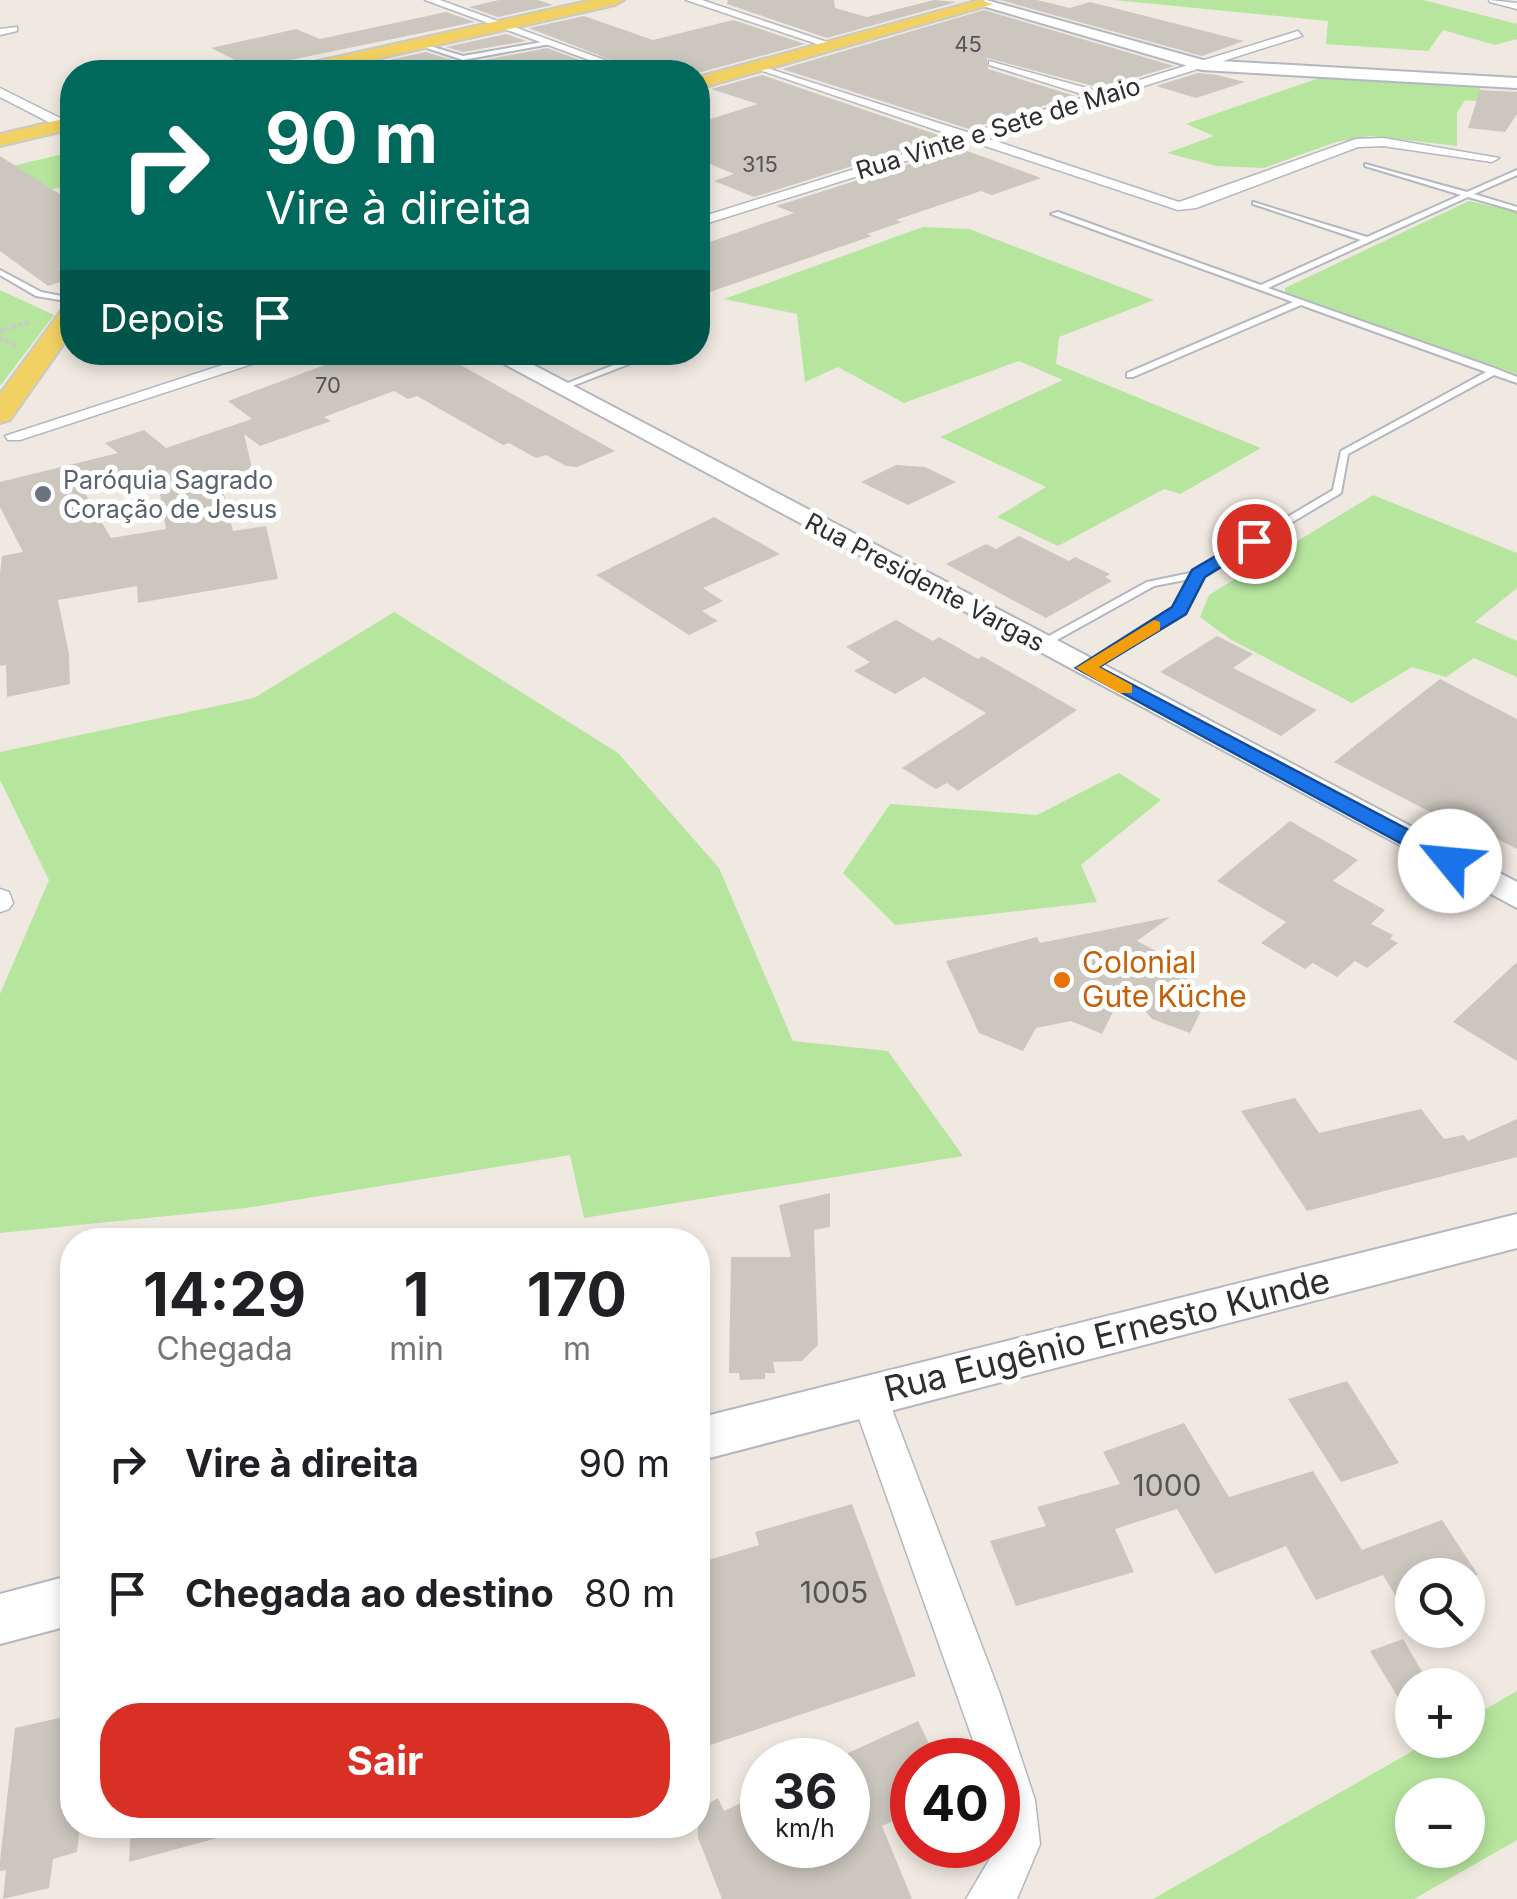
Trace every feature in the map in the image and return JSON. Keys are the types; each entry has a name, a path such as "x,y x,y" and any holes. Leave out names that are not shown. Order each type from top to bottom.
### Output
{"main road":[{"path":"352,60 615,0"},
{"path":"710,80 979,2 1202,64 1517,83"},
{"path":"0,140 60,128"},
{"path":"4,427 10,391 60,329"}],"street":[{"path":"430,0 598,60"},
{"path":"691,0 833,46"},
{"path":"1494,0 1517,6"},
{"name":"Rua Vinte e Sete de Maio","path":"710,218 1298,34"},
{"path":"993,63 1102,96"},
{"path":"758,66 1152,200 1184,207 1356,143 1383,142 1492,158"},
{"path":"0,92 60,121"},
{"path":"4,427 233,365"},
{"name":"Rua Presidente Vargas","path":"517,365 1517,896"},
{"name":"Rua Eugênio Ernesto Kunde","path":"710,1437 1517,1231"},
{"path":"869,1396 980,1694 1014,1800 1018,1844 1000,1888 988,1899"},
{"path":"0,1619 60,1603"}],"lane":[{"path":"421,45 463,58 548,42"},
{"path":"1366,165 1517,209"},
{"path":"1261,288 1517,172"},
{"path":"1255,203 1369,240"},
{"path":"1056,214 1517,380"},
{"path":"0,272 39,294 60,298"},
{"path":"1130,375 1300,302"},
{"path":"560,388 621,365"},
{"path":"1042,644 1151,584 1198,574 1338,490 1344,453 1494,372"},
{"path":"1085,668 1180,610 1198,574"}],"path":[{"path":"0,349 14,345"}],"green space":[{"path":"1114,0 1423,0 1517,24 1517,39 1495,45 1443,30 1428,51 1326,44 1328,21"},
{"path":"1322,77 1479,85 1484,102 1465,100 1457,113 1457,146 1371,136 1336,142 1264,168 1217,166 1167,153 1214,136 1186,124"},
{"path":"60,155 60,188 31,194 0,169"},
{"path":"1469,201 1517,212 1517,374 1285,292 1285,288"},
{"path":"923,227 969,229 1154,300 1059,337 1056,364 1261,448 1180,494 1164,489 1058,546 997,517 1046,487 940,437 1063,380 1019,361 904,403 838,367 805,382 797,314 724,299"},
{"path":"0,290 54,315 0,386"},
{"path":"1373,495 1517,553 1517,588 1475,622 1517,641 1517,677 1474,658 1446,677 1412,667 1352,703 1230,639 1200,617 1209,595"},
{"path":"394,612 618,753 719,868 793,1041 888,1051 963,1156 584,1218 570,1155 246,1208 0,1233 0,994 49,880 0,780 0,752 254,698"},
{"path":"1119,773 1161,800 1081,865 1097,902 895,925 843,873 890,804 1037,815"},
{"path":"1517,1691 1517,1840 1485,1858 1485,1778 1395,1778 1395,1868 1468,1868 1414,1899 1153,1899 1400,1758 1485,1758 1485,1709"}],"building":[{"path":"499,0 538,0 553,5 498,17 469,7"},
{"path":"728,0 834,0 835,8 867,17 934,0 957,2 827,38 727,4"},
{"path":"1000,0 1037,0 1070,8 1090,2 1244,41 1202,56"},
{"path":"984,10 1174,66 1101,88 987,58 988,69 1075,96 969,129 782,69"},
{"path":"446,12 475,22 290,60 235,60 211,48 296,29 320,39"},
{"path":"584,16 653,40 733,20 805,44 710,70 710,60 611,60 529,28"},
{"path":"506,34 526,41 463,52 446,47"},
{"path":"547,48 580,60 484,60"},
{"path":"426,52 452,60 389,60"},
{"path":"1198,73 1245,82 1196,98 1156,86"},
{"path":"762,75 944,137 754,197 714,181 734,174 710,164 710,119 758,104 711,89"},
{"path":"1480,90 1517,92 1517,114 1505,132 1468,128"},
{"path":"959,148 1041,178 992,195 981,191 896,220 902,222 710,292 710,242 794,213 776,206"},
{"path":"0,156 60,194 60,282 48,286 0,251"},
{"path":"325,365 460,365 615,451 577,467 566,466 546,455 536,458 509,443 503,445 417,396 408,399 394,391 324,417 331,421 260,446 244,434 252,468 220,479 233,531 266,526 278,579 138,603 137,586 58,600 69,654 70,684 7,697 6,665 0,666 0,573 2,556 23,552 0,507 0,482 118,453 105,443 144,430 166,448 252,419 228,401","holes":["155,465 166,529 111,538 83,490"]},
{"path":"896,465 925,467 956,482 908,505 861,482"},
{"path":"714,517 780,554 703,588 723,601 702,611 718,621 689,635 596,575"},
{"path":"1019,536 1069,561 1075,557 1110,574 1105,577 1112,581 1046,618 946,564 986,544 996,549"},
{"path":"896,620 933,641 939,637 978,659 982,656 1077,710 958,791 947,783 936,789 902,768 986,713 924,677 895,694 854,671 870,662 846,647"},
{"path":"1217,636 1253,654 1233,668 1317,710 1281,736 1160,672"},
{"path":"1440,679 1517,719 1517,849 1465,822 1459,827 1334,762"},
{"path":"1290,821 1358,860 1333,881 1385,910 1371,924 1393,935 1390,939 1398,943 1367,968 1355,961 1337,977 1313,963 1305,969 1261,943 1286,922 1217,881"},
{"path":"1170,917 1137,941 1175,961 1204,1005 1190,1033 1152,1019 1125,988 1102,1034 1071,1021 1036,1028 1023,1051 979,1033 946,961 1037,937 1040,943"},
{"path":"1517,962 1517,1061 1453,1022"},
{"path":"1295,1098 1319,1133 1421,1109 1444,1139 1464,1135 1468,1141 1517,1119 1517,1157 1307,1211 1241,1111"},
{"path":"830,1193 830,1227 814,1230 818,1345 802,1361 773,1362 775,1373 765,1373 765,1379 740,1380 739,1373 729,1373 731,1257 791,1257 779,1205"},
{"path":"1347,1381 1399,1463 1341,1482 1288,1399"},
{"path":"1184,1423 1229,1497 1313,1471 1362,1550 1442,1520 1467,1558 1395,1558 1395,1595 1383,1575 1316,1600 1286,1546 1215,1574 1177,1509 1115,1529 1134,1572 1016,1606 990,1541 1046,1526 1037,1507 1120,1484 1103,1452"},
{"path":"852,1504 916,1676 710,1745 710,1559 759,1545 755,1532"},
{"path":"1395,1642 1395,1648 1408,1648 1420,1668 1395,1668 1395,1693 1370,1651"},
{"path":"60,1718 60,1838 79,1838 77,1852 53,1859 49,1888 3,1899 6,1870 0,1871 0,1861 15,1728"},
{"path":"918,1721 926,1738 890,1738 890,1822 882,1826 890,1845 890,1868 899,1868 912,1899 722,1899 698,1838 710,1838 710,1803 718,1798 724,1811 740,1803 740,1868 870,1868 870,1743"},
{"path":"130,1838 217,1838 129,1862"}],"slow traffic":[{"path":"1126,689 1085,668 1154,626"}],"place":[{"name":"Paróquia Sagrado Coração de Jesus","path":"43,494"},
{"name":"Colonial Gute Küche","path":"1062,980"}],"route":[{"path":"1254,541 1198,574 1180,610 1085,668 1450,861"}]}
